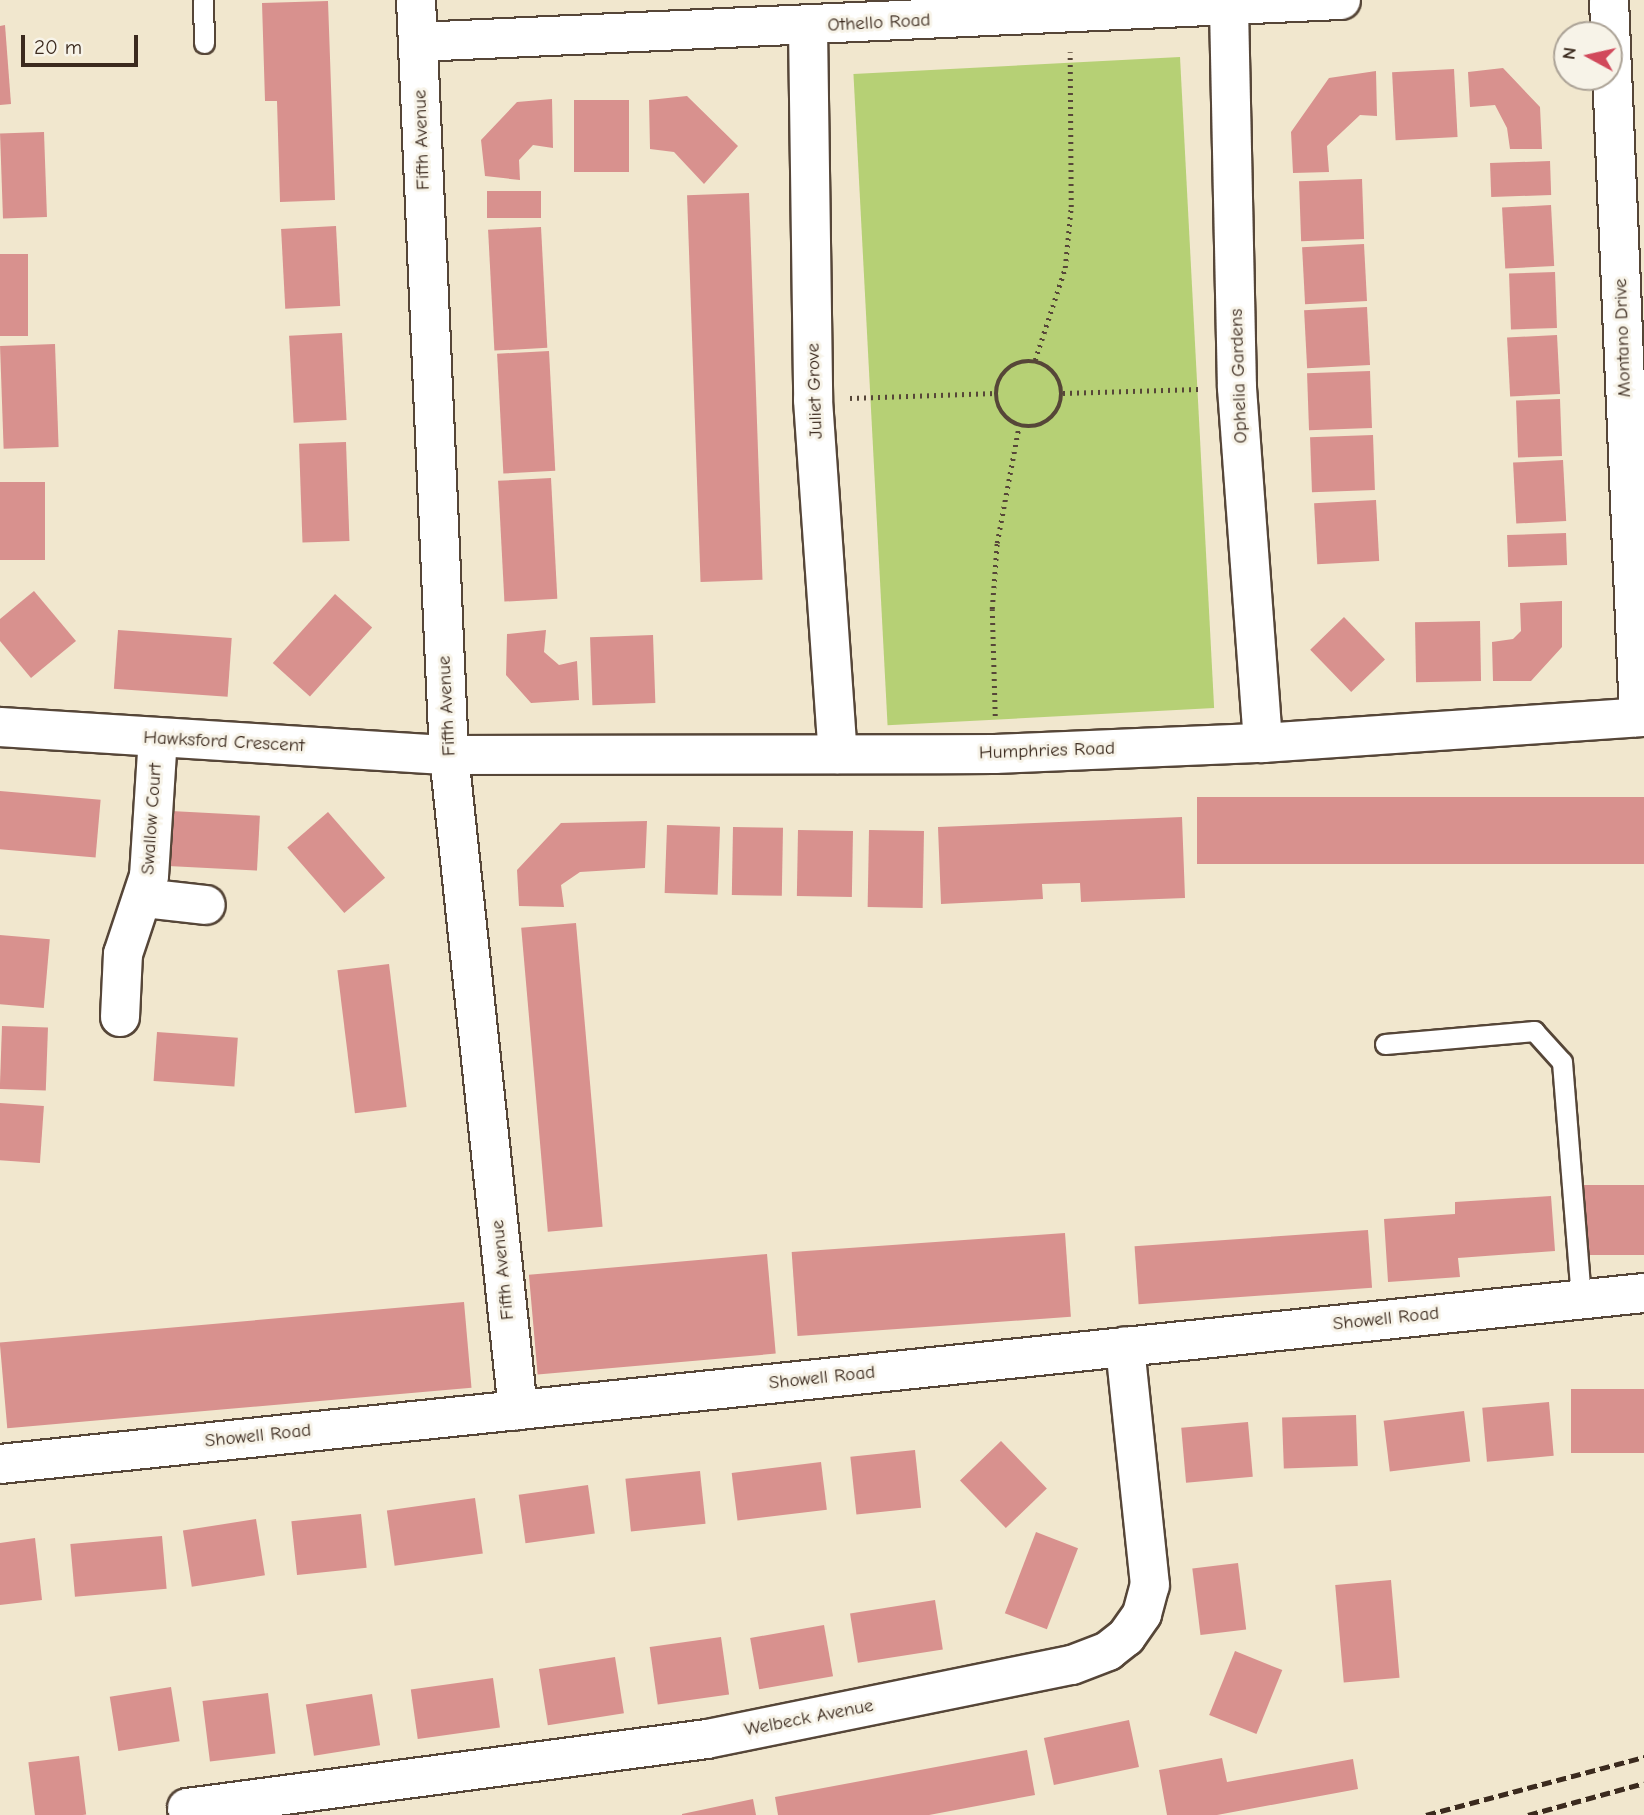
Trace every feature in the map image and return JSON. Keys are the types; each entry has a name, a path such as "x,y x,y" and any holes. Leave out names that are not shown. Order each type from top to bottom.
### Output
{"street":[{"name":"Fifth Avenue","path":"416,0 449,755 518,1410"},
{"name":"Othello Road","path":"418,42 1230,8 1341,0"},
{"name":"Montano Drive","path":"1609,0 1642,717"},
{"name":"Ophelia Gardens","path":"1230,8 1237,388 1263,743"},
{"name":"Juliet Grove","path":"808,27 813,400 838,754"},
{"name":"Humphries Road","path":"449,755 995,754 1263,743 1642,717"},
{"name":"Hawksford Crescent","path":"0,727 449,755"},
{"name":"Swallow Court","path":"120,1017 123,954 131,921 144,898 158,738"},
{"name":"Swallow Court","path":"144,898 206,905"},
{"name":"Showell Road","path":"0,1464 1644,1293"},
{"name":"Welbeck Avenue","path":"187,1808 707,1739 1072,1665 1108,1651 1126,1637 1142,1614 1150,1585 1125,1346"}],"lane":[{"path":"203,0 205,43"},
{"path":"1385,1044 1534,1031 1562,1062 1581,1299"}],"path":[{"path":"1035,360 1065,268 1072,207 1069,13"},
{"path":"1024,360 1035,360 1055,372 1063,393 1049,421 1019,426 1002,413 996,393 1003,372 1024,360"},
{"path":"1063,393 1237,388"},
{"path":"813,400 996,393"},
{"path":"995,754 992,610 996,543 1019,426"}],"green space":[{"path":"1180,57 1214,708 888,725 853,74"}],"building":[{"path":"328,1 335,200 280,202 277,101 265,101 262,3"},
{"path":"5,25 11,104 0,105 0,26"},
{"path":"1503,68 1540,107 1542,149 1510,149 1507,128 1495,105 1470,107 1468,72"},
{"path":"1454,69 1458,137 1396,140 1392,72"},
{"path":"1376,71 1377,116 1360,115 1327,146 1329,172 1293,173 1291,132 1329,78"},
{"path":"687,96 738,146 704,184 674,152 650,149 649,100"},
{"path":"552,99 553,148 533,145 519,160 520,180 485,176 481,140 517,102"},
{"path":"574,100 629,100 629,172 574,172"},
{"path":"44,132 47,217 3,218 0,134"},
{"path":"1550,161 1551,195 1491,197 1490,163"},
{"path":"1362,179 1364,239 1301,241 1299,181"},
{"path":"487,191 541,191 541,218 487,218"},
{"path":"749,193 763,580 701,582 687,195"},
{"path":"1551,205 1554,266 1505,268 1502,208"},
{"path":"336,226 340,306 285,309 281,229"},
{"path":"541,227 547,348 494,351 488,230"},
{"path":"1364,244 1367,301 1305,304 1302,247"},
{"path":"0,254 28,254 28,336 0,336"},
{"path":"1555,272 1557,328 1511,330 1509,274"},
{"path":"1367,307 1370,365 1307,368 1304,310"},
{"path":"342,333 347,420 294,423 289,336"},
{"path":"1557,335 1560,394 1510,397 1507,338"},
{"path":"55,344 59,447 4,449 0,346"},
{"path":"549,351 555,471 503,474 497,354"},
{"path":"1370,371 1372,428 1309,430 1307,373"},
{"path":"1560,399 1562,456 1518,458 1516,401"},
{"path":"1373,435 1375,490 1312,492 1310,437"},
{"path":"346,442 349,541 302,543 299,444"},
{"path":"1563,460 1566,521 1516,524 1513,463"},
{"path":"551,478 557,599 504,602 498,481"},
{"path":"0,482 45,482 45,560 0,560"},
{"path":"1376,500 1379,561 1317,564 1314,503"},
{"path":"1566,533 1567,565 1508,567 1507,535"},
{"path":"34,591 76,641 31,678 0,641 0,619"},
{"path":"335,594 372,627 310,697 273,663"},
{"path":"1562,601 1562,647 1531,681 1493,681 1492,642 1513,639 1521,631 1520,603"},
{"path":"1344,617 1385,659 1351,692 1310,650"},
{"path":"1480,621 1481,681 1416,682 1415,622"},
{"path":"118,630 232,638 228,697 114,689"},
{"path":"546,630 544,652 559,665 577,661 579,700 531,703 506,675 507,634"},
{"path":"653,635 655,703 592,705 590,637"},
{"path":"0,791 101,800 96,858 0,849"},
{"path":"1197,797 1644,797 1644,864 1197,864"},
{"path":"171,811 260,816 257,871 168,866"},
{"path":"328,812 385,878 344,913 287,847"},
{"path":"1182,817 1185,898 1081,902 1080,883 1042,884 1043,899 941,904 938,827"},
{"path":"647,821 645,868 580,872 561,885 564,907 519,906 517,870 561,823"},
{"path":"667,825 720,827 718,895 665,893"},
{"path":"733,827 783,828 782,896 732,895"},
{"path":"798,830 853,831 852,897 797,896"},
{"path":"869,830 924,831 923,908 868,907"},
{"path":"576,923 603,1227 548,1232 521,928"},
{"path":"0,935 50,939 44,1008 0,1004"},
{"path":"389,964 407,1107 355,1113 337,970"},
{"path":"2,1026 48,1028 46,1091 0,1089"},
{"path":"157,1032 238,1038 234,1087 154,1081"},
{"path":"0,1103 44,1106 40,1163 0,1160"},
{"path":"1580,1185 1644,1185 1644,1255 1580,1255"},
{"path":"1551,1196 1555,1251 1458,1258 1460,1277 1388,1282 1384,1219 1455,1214 1455,1202"},
{"path":"1368,1230 1372,1288 1139,1304 1135,1246"},
{"path":"1065,1233 1071,1317 798,1336 792,1252"},
{"path":"767,1254 776,1354 538,1374 529,1275"},
{"path":"464,1302 471,1388 7,1428 0,1343"},
{"path":"1571,1389 1644,1389 1644,1453 1571,1453"},
{"path":"1549,1402 1554,1456 1487,1462 1482,1408"},
{"path":"1464,1411 1470,1462 1390,1471 1384,1421"},
{"path":"1356,1415 1358,1466 1284,1469 1282,1418"},
{"path":"1248,1422 1253,1477 1186,1483 1181,1428"},
{"path":"1001,1441 1047,1488 1006,1528 960,1481"},
{"path":"915,1450 921,1508 856,1514 850,1457"},
{"path":"821,1462 827,1510 738,1521 732,1473"},
{"path":"700,1471 706,1524 631,1532 625,1479"},
{"path":"588,1485 595,1534 526,1543 519,1495"},
{"path":"475,1498 483,1553 395,1566 387,1510"},
{"path":"361,1514 367,1568 297,1575 291,1521"},
{"path":"256,1519 265,1575 192,1587 183,1531"},
{"path":"1036,1532 1078,1548 1047,1629 1005,1613"},
{"path":"162,1536 167,1589 75,1597 70,1544"},
{"path":"35,1538 42,1600 0,1605 0,1543"},
{"path":"1238,1563 1246,1630 1201,1635 1192,1569"},
{"path":"1391,1580 1400,1678 1344,1683 1335,1585"},
{"path":"935,1600 943,1649 858,1663 850,1613"},
{"path":"824,1625 833,1676 759,1689 750,1638"},
{"path":"721,1637 729,1694 658,1704 650,1647"},
{"path":"1235,1651 1282,1670 1256,1734 1209,1715"},
{"path":"615,1657 624,1713 548,1725 539,1669"},
{"path":"493,1678 500,1728 418,1739 411,1690"},
{"path":"171,1687 180,1741 118,1751 110,1697"},
{"path":"268,1693 275,1754 210,1762 202,1701"},
{"path":"372,1694 380,1745 314,1756 306,1704"},
{"path":"1129,1720 1139,1767 1054,1785 1044,1738"},
{"path":"1027,1750 1035,1795 929,1815 778,1815 775,1797"},
{"path":"79,1756 86,1815 35,1815 28,1762"},
{"path":"1222,1758 1227,1782 1353,1759 1358,1789 1217,1815 1167,1815 1159,1770"},
{"path":"753,1799 756,1815 682,1815 682,1814"}],"railway":[{"path":"1426,1815 1644,1757"},
{"path":"1528,1815 1644,1783"}]}
